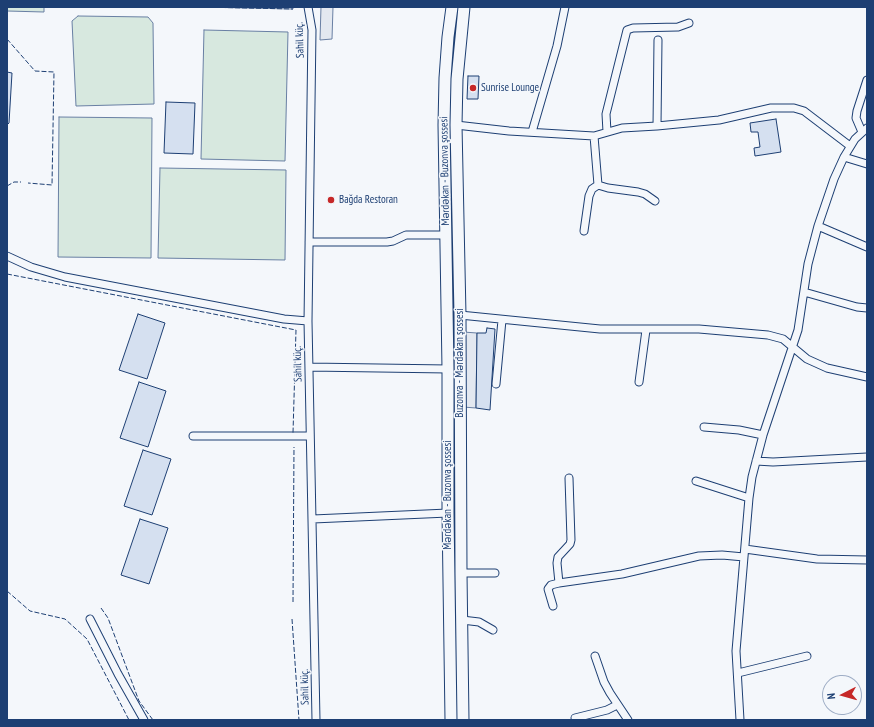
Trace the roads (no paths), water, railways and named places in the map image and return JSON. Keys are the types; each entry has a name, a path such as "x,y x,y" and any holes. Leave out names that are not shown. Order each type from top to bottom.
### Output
{"main road":[{"name":"Mərdəkan - Buzonva şossesi","path":"451,720 444,125 445,78 452,7"},
{"name":"Buzonva - Mərdəkan şossesi","path":"463,720 460,315 456,125 457,79 464,7"}],"street":[{"name":"Sahil küç.","path":"308,7 312,30 308,321 316,720"},
{"path":"532,132 557,46 564,7"},
{"path":"607,132 606,114 625,32 633,28 678,27 689,23"},
{"path":"657,126 658,40"},
{"path":"740,720 736,651 749,498 756,461 763,435 793,348 800,320 808,264 818,226 834,179 844,157 850,146 864,130 856,118 856,111 867,80"},
{"path":"456,125 509,131 594,136 622,128 719,120 776,107 794,108 804,111 850,146"},
{"path":"594,136 598,184"},
{"path":"844,157 867,164"},
{"path":"598,184 608,188 645,194 655,201"},
{"path":"584,231 589,196 592,189 598,184"},
{"path":"818,226 867,246"},
{"path":"309,242 387,242 406,235 446,235"},
{"path":"7,256 32,267 65,277 284,319 308,321"},
{"path":"804,292 857,307 867,308"},
{"path":"460,315 600,329 698,329 768,335 783,339 807,359 827,368 867,377"},
{"path":"496,384 502,320"},
{"path":"639,382 646,330"},
{"path":"309,367 448,369"},
{"path":"704,427 738,430 763,435"},
{"path":"193,436 310,436"},
{"path":"756,461 773,462 867,457"},
{"path":"559,583 557,563 558,557 570,544 571,540 570,478"},
{"path":"696,482 749,498"},
{"path":"313,519 448,513"},
{"path":"745,549 817,559 867,560"},
{"path":"553,606 548,588 551,585 622,574 699,556 722,555 744,557"},
{"path":"461,573 495,573"},
{"path":"90,619 118,674 144,720"},
{"path":"462,620 479,622 493,630"},
{"path":"596,656 604,682 617,705 628,720"},
{"path":"738,673 807,656"},
{"path":"575,718 607,710 617,705"}],"place":[{"name":"Sunrise Lounge","path":"473,88"},
{"name":"Bağda Restoran","path":"331,200"}]}
